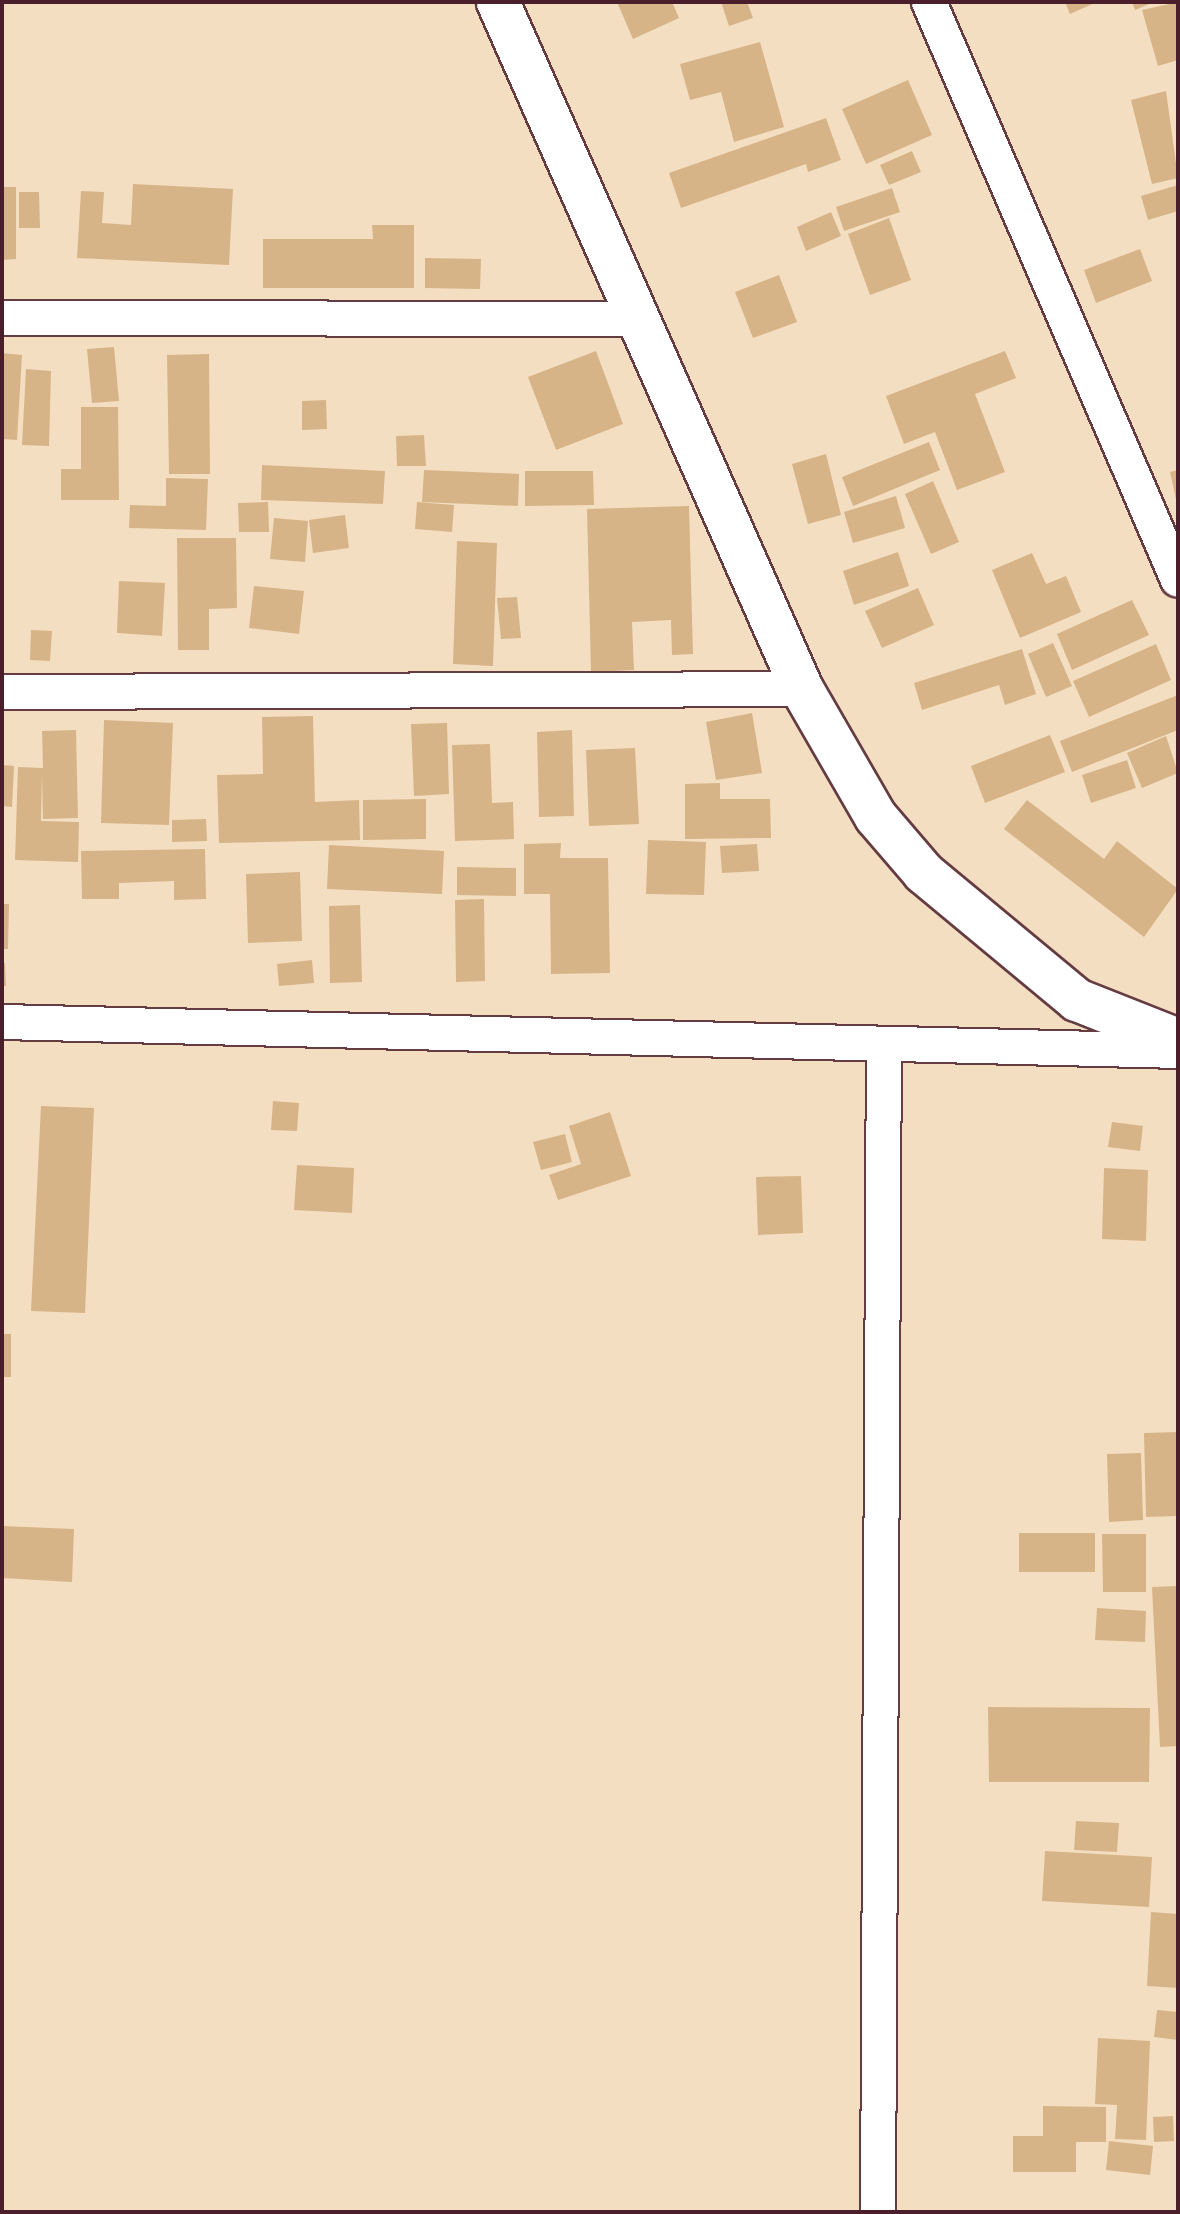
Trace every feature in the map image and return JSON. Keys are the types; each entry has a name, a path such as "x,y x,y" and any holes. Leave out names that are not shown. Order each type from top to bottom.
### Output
{"street":[{"path":"498,2 635,319 802,689 876,817 924,873 1077,1000 1178,1040"},
{"path":"929,2 1178,580"},
{"path":"2,318 635,319"},
{"path":"2,692 802,689"},
{"path":"2,1022 1178,1051"},
{"path":"878,2212 884,1044"}],"building":[{"path":"617,2 672,2 679,18 633,39"},
{"path":"721,2 747,2 753,18 729,26"},
{"path":"1065,2 1097,2 1070,14"},
{"path":"1132,2 1154,2 1135,10"},
{"path":"1178,2 1178,60 1158,66 1142,10"},
{"path":"760,42 784,127 734,142 721,92 690,100 680,64"},
{"path":"908,80 932,135 866,164 842,109"},
{"path":"1166,91 1178,178 1152,184 1131,100"},
{"path":"826,118 841,160 808,172 806,164 681,208 669,173"},
{"path":"912,151 921,172 889,185 880,165"},
{"path":"133,184 233,189 229,265 77,258 81,191 104,192 102,223 131,225"},
{"path":"1178,185 1178,211 1148,220 1141,196"},
{"path":"2,187 16,187 16,259 2,260"},
{"path":"892,188 900,212 844,231 836,207"},
{"path":"19,192 39,192 40,228 19,228"},
{"path":"831,212 841,236 806,251 797,227"},
{"path":"889,218 911,280 870,295 848,234"},
{"path":"372,225 414,225 414,288 263,288 263,239 373,239"},
{"path":"1140,249 1152,281 1096,303 1084,270"},
{"path":"425,258 481,259 480,289 425,288"},
{"path":"779,275 797,322 753,338 735,292"},
{"path":"114,347 119,401 92,403 87,349"},
{"path":"596,351 623,424 556,450 528,377"},
{"path":"1005,351 1016,378 975,394 1005,472 957,490 935,432 904,444 886,396"},
{"path":"2,353 22,355 17,440 2,439"},
{"path":"209,354 210,474 169,474 167,355"},
{"path":"26,369 51,371 49,446 22,445"},
{"path":"326,400 327,429 302,430 302,401"},
{"path":"81,407 118,407 119,500 61,500 61,469 81,469"},
{"path":"424,435 426,466 397,466 396,436"},
{"path":"929,442 940,470 853,506 842,477"},
{"path":"826,454 841,515 808,524 792,464"},
{"path":"262,465 385,471 383,504 261,500"},
{"path":"424,470 519,474 518,506 422,502"},
{"path":"1178,470 1178,504 1177,504 1170,472"},
{"path":"525,471 593,471 594,505 525,506"},
{"path":"166,478 208,479 206,530 129,528 130,505 166,506"},
{"path":"933,481 959,542 931,554 905,494"},
{"path":"896,496 905,528 853,543 844,512"},
{"path":"268,502 269,532 239,532 238,503"},
{"path":"417,502 454,505 452,532 415,529"},
{"path":"689,506 693,654 672,655 671,620 632,622 634,670 591,672 587,509"},
{"path":"345,515 349,548 313,553 309,520"},
{"path":"274,518 308,521 305,562 270,559"},
{"path":"177,538 236,538 237,608 209,609 209,650 178,650"},
{"path":"457,541 497,543 493,666 453,664"},
{"path":"898,552 909,586 854,605 843,571"},
{"path":"1032,553 1046,584 1066,576 1081,612 1020,638 992,570"},
{"path":"119,581 165,583 162,636 117,633"},
{"path":"254,586 304,591 299,634 249,628"},
{"path":"918,588 934,625 882,648 865,611"},
{"path":"517,597 521,638 501,639 497,598"},
{"path":"1132,600 1149,635 1072,670 1057,634"},
{"path":"31,630 52,631 50,661 30,660"},
{"path":"1053,643 1072,686 1046,697 1028,654"},
{"path":"1156,644 1171,680 1089,717 1073,681"},
{"path":"1022,649 1036,694 1005,705 999,685 922,710 914,683"},
{"path":"1178,695 1178,730 1072,772 1060,741"},
{"path":"752,713 762,773 716,780 706,722"},
{"path":"313,716 315,802 359,800 360,840 219,843 217,775 263,774 262,717"},
{"path":"104,720 173,723 169,825 101,823"},
{"path":"447,723 449,794 414,796 411,724"},
{"path":"76,730 78,818 43,819 42,775 41,821 79,822 78,862 15,860 18,767 43,768 42,731"},
{"path":"572,730 574,816 539,817 537,732"},
{"path":"1050,735 1065,772 985,803 971,766"},
{"path":"1166,736 1178,773 1142,788 1127,753"},
{"path":"490,744 492,803 513,802 514,839 455,841 452,745"},
{"path":"635,748 639,824 589,826 586,750"},
{"path":"1127,760 1136,788 1091,803 1082,775"},
{"path":"2,765 14,766 12,807 2,806"},
{"path":"720,783 720,799 770,799 771,838 685,839 685,784"},
{"path":"426,799 426,839 363,840 363,800"},
{"path":"1027,800 1104,859 1117,841 1178,889 1144,937 1004,829"},
{"path":"206,819 207,841 172,842 172,820"},
{"path":"648,840 706,842 704,895 646,894"},
{"path":"561,843 560,858 608,858 610,973 551,974 550,894 524,894 524,844"},
{"path":"757,844 759,871 722,873 720,846"},
{"path":"329,845 444,851 442,894 327,889"},
{"path":"205,849 206,899 174,900 174,881 119,883 119,899 82,899 81,851"},
{"path":"457,867 516,868 516,896 457,895"},
{"path":"300,872 302,941 248,943 246,874"},
{"path":"484,899 485,981 456,982 455,900"},
{"path":"2,904 9,904 8,949 2,949"},
{"path":"360,905 362,982 330,983 329,906"},
{"path":"312,960 314,983 279,986 277,964"},
{"path":"2,963 5,963 6,986 2,986"},
{"path":"273,1101 299,1103 297,1131 271,1130"},
{"path":"41,1106 94,1108 85,1313 31,1311"},
{"path":"610,1112 631,1176 558,1200 549,1175 581,1164 569,1126"},
{"path":"1112,1122 1143,1126 1140,1151 1108,1147"},
{"path":"565,1134 572,1162 541,1170 533,1142"},
{"path":"297,1165 354,1168 352,1213 294,1210"},
{"path":"1104,1168 1148,1170 1146,1241 1102,1239"},
{"path":"801,1176 803,1233 758,1235 756,1177"},
{"path":"2,1334 11,1334 11,1377 2,1377"},
{"path":"1178,1432 1178,1516 1146,1517 1144,1433"},
{"path":"1141,1453 1143,1520 1109,1522 1107,1454"},
{"path":"2,1526 74,1529 72,1582 2,1578"},
{"path":"1019,1533 1095,1533 1095,1572 1019,1572"},
{"path":"1102,1534 1146,1534 1146,1592 1103,1592"},
{"path":"1178,1586 1178,1746 1160,1747 1152,1587"},
{"path":"1097,1608 1146,1611 1145,1642 1095,1640"},
{"path":"988,1707 1150,1708 1149,1782 989,1782"},
{"path":"1076,1821 1119,1823 1117,1852 1074,1850"},
{"path":"1045,1851 1152,1857 1149,1907 1042,1901"},
{"path":"1151,1912 1178,1914 1178,1988 1147,1986"},
{"path":"1157,2010 1178,2012 1178,2040 1154,2037"},
{"path":"1098,2038 1150,2041 1146,2140 1115,2139 1117,2105 1095,2104"},
{"path":"1043,2106 1106,2107 1106,2142 1076,2142 1076,2172 1013,2172 1013,2136 1043,2136"},
{"path":"1173,2116 1174,2141 1154,2142 1153,2117"},
{"path":"1109,2141 1153,2146 1150,2175 1106,2170"}]}
